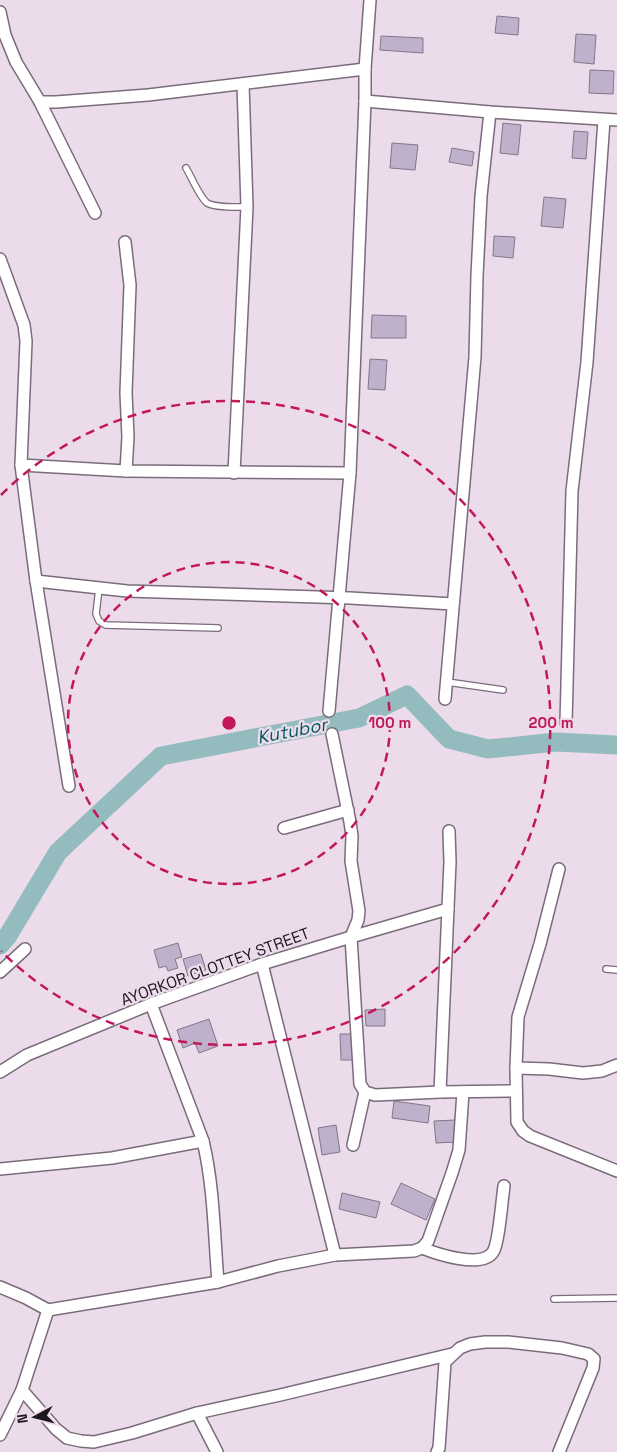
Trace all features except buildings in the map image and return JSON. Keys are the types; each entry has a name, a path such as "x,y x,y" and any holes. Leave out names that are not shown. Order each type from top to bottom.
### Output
{"street":[{"path":"329,711 350,473 366,101 365,69 370,0"},
{"path":"0,12 5,35 13,55 40,102 95,213"},
{"path":"40,102 148,95 365,69"},
{"path":"234,472 247,208 243,84"},
{"path":"366,101 490,112 617,120"},
{"path":"445,699 475,357 481,196 490,112"},
{"path":"566,722 572,491 587,362 604,120"},
{"path":"125,242 130,285 126,393 128,437 126,470"},
{"path":"0,260 24,325 26,340 21,465 36,581 69,786"},
{"path":"21,465 126,470 350,473"},
{"path":"36,581 127,591 453,604"},
{"path":"332,734 352,836 351,861 359,911 358,920 351,937 360,1084 365,1092 375,1095 516,1091"},
{"path":"284,828 348,810"},
{"path":"440,1092 450,862 449,831"},
{"path":"559,869 540,944 518,1017 516,1068 517,1122 522,1131 530,1136 617,1170"},
{"name":"AYORKOR CLOTTEY STREET","path":"0,1072 27,1055 151,1004 262,964 448,909"},
{"path":"0,972 25,949"},
{"path":"262,964 334,1255"},
{"path":"151,1004 203,1142 209,1176 218,1282"},
{"path":"516,1068 583,1073 602,1071 617,1065"},
{"path":"353,1145 365,1092"},
{"path":"0,1287 48,1310 218,1282 278,1266 334,1255 414,1251 422,1248 428,1241 459,1150 463,1092"},
{"path":"0,1169 112,1158 203,1142"},
{"path":"422,1248 461,1259 488,1257 494,1252 504,1186"},
{"path":"0,1435 22,1390 48,1310"},
{"path":"437,1452 439,1448 445,1362 460,1348 470,1344 485,1342 508,1342 562,1348 588,1354 594,1359 593,1368 559,1452"},
{"path":"22,1390 56,1429 67,1438 94,1442 114,1438 197,1413 452,1354"},
{"path":"197,1413 217,1452"}],"lane":[{"path":"186,168 203,197 213,206 247,208"},
{"path":"99,588 96,614 99,621 106,624 218,628"},
{"path":"447,682 503,690"},
{"path":"606,969 617,970"},
{"path":"554,1299 617,1298"}],"waterway":[{"name":"Kutubor","path":"0,945 7,937 58,852 161,756 359,718 407,695 449,739 488,749 556,742 617,745"}]}
